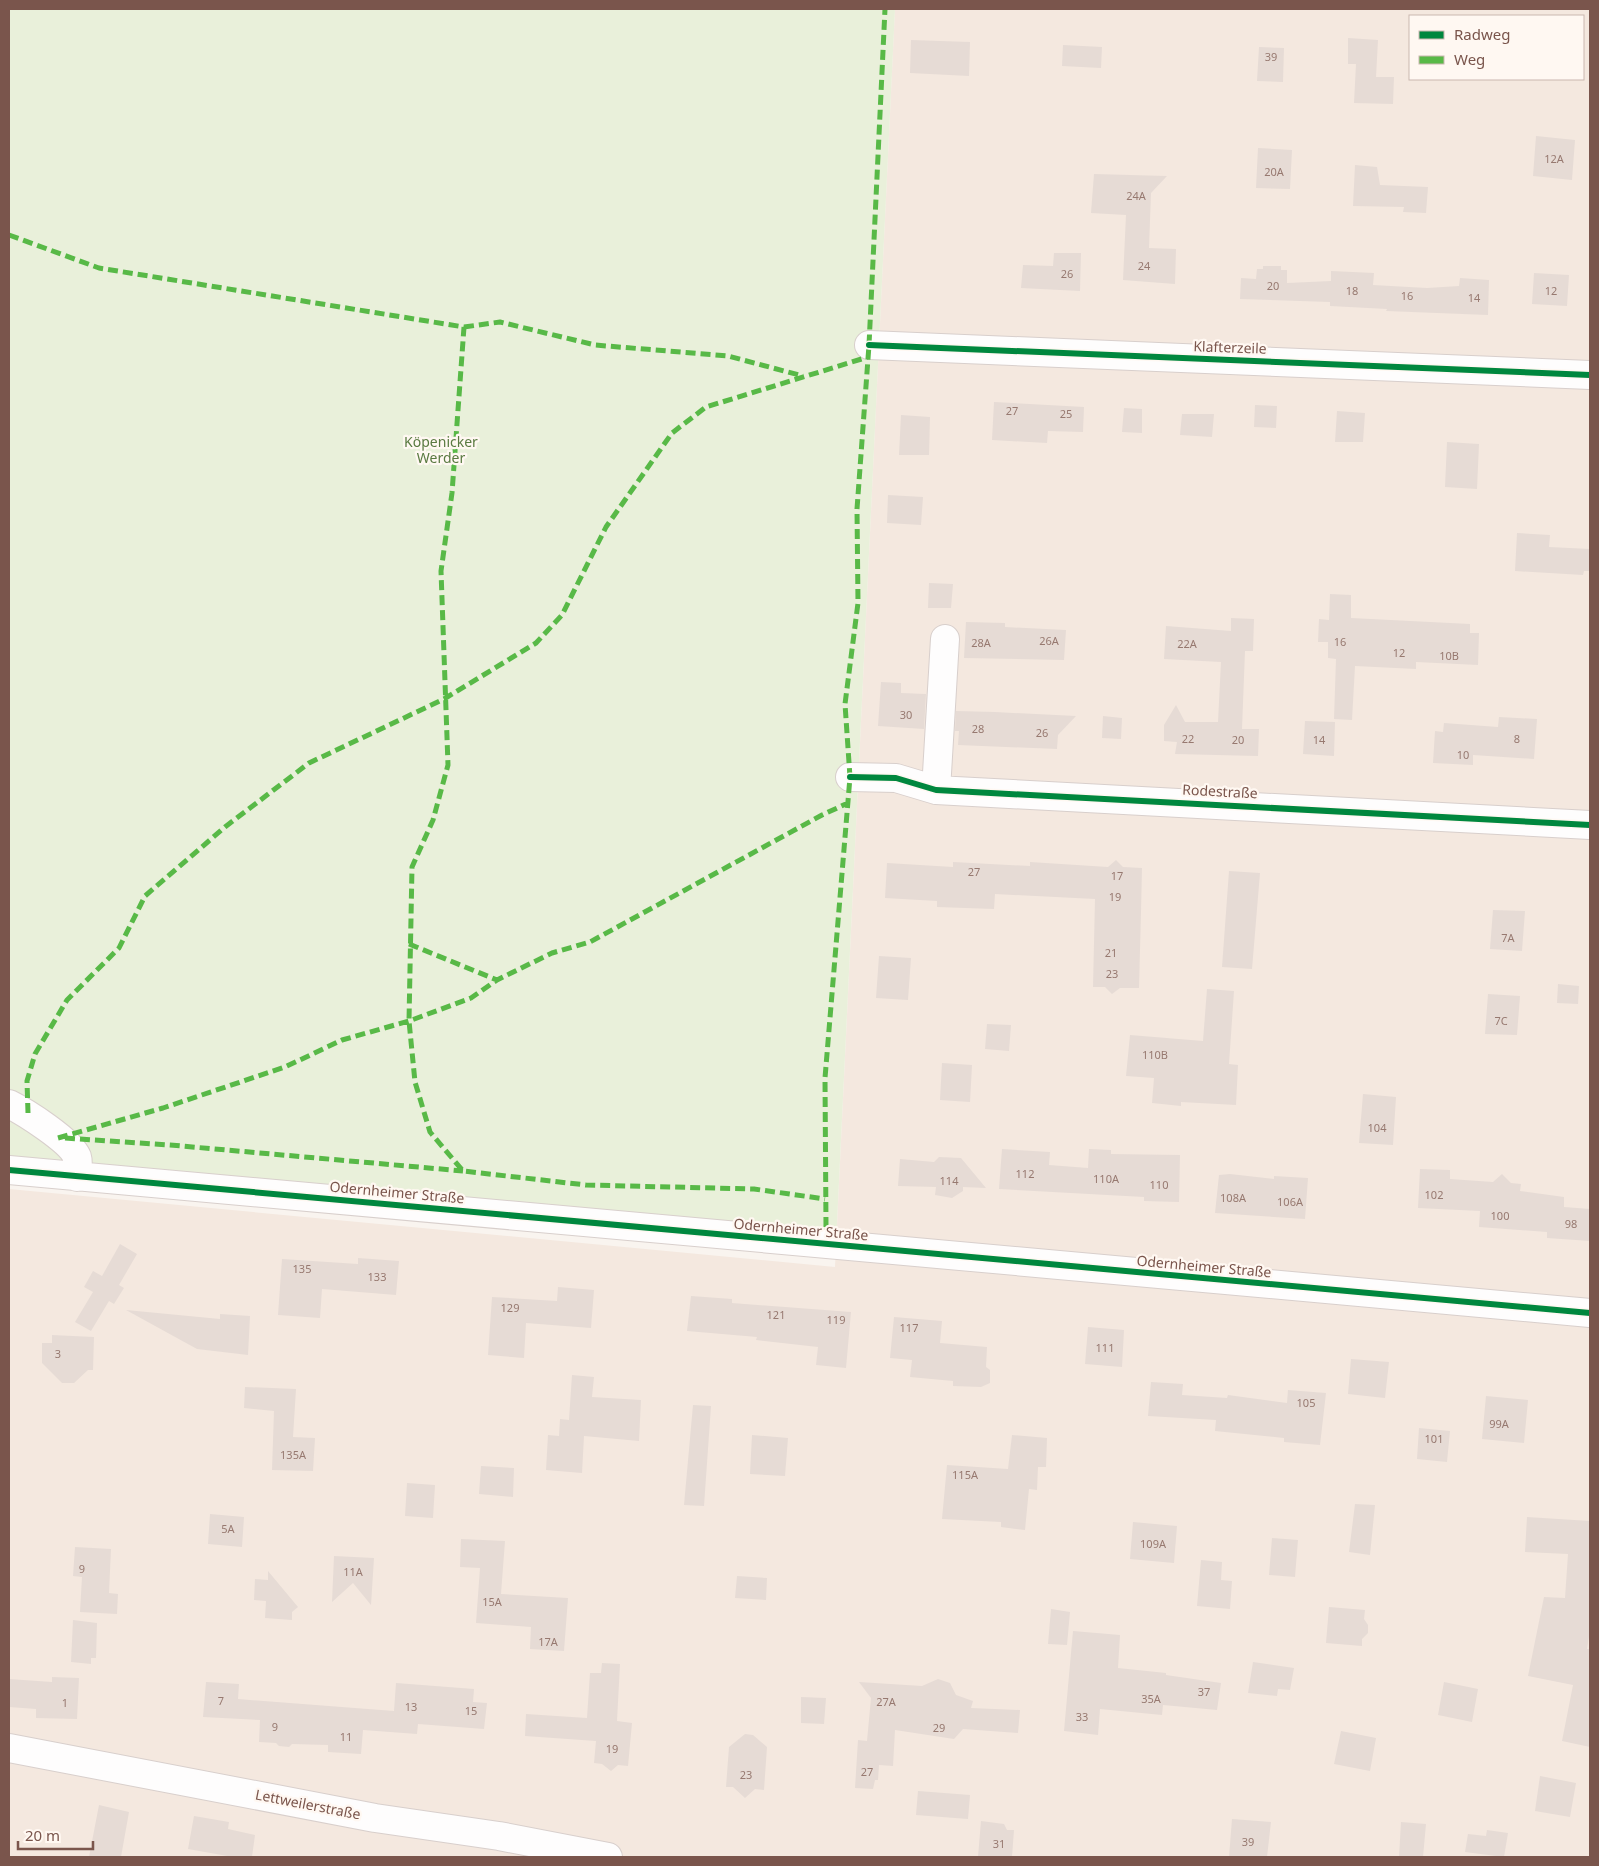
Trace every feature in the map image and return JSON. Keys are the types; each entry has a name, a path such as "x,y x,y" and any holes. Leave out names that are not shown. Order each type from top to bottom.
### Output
{"street":[{"name":"Klafterzeile","path":"869,345 1590,375"},
{"path":"936,790 945,639"},
{"name":"Rodestraße","path":"850,777 896,778 936,790 1590,825"},
{"path":"9,1104 28,1113 68,1146 78,1160 77,1177"},
{"name":"Odernheimer Straße","path":"9,1170 214,1187 1590,1313"},
{"name":"Lettweilerstraße","path":"9,1748 375,1818 499,1836 608,1857"}],"shaded area":[{"path":"895,9 1590,9 1590,1857 9,1857 9,1189 835,1267"}],"green space":[{"name":"Köpenicker Werder","path":"9,9 895,9 836,1244 9,1170"}],"building":[{"path":"1348,38 1378,40 1376,77 1394,77 1393,104 1354,103 1356,64 1348,64"},
{"path":"911,40 970,42 969,76 910,73"},
{"path":"1063,45 1102,47 1101,68 1062,66"},
{"path":"1259,47 1284,48 1283,82 1257,81"},
{"path":"1536,136 1575,140 1572,180 1533,176"},
{"path":"1258,148 1292,150 1290,189 1256,188"},
{"path":"1355,165 1377,167 1380,185 1428,187 1426,213 1403,212 1404,207 1353,206"},
{"path":"1094,174 1167,176 1151,193 1149,248 1176,249 1175,284 1123,280 1126,215 1091,213"},
{"path":"1054,253 1081,253 1080,291 1021,288 1023,265 1053,266"},
{"path":"1263,266 1281,266 1281,270 1287,270 1287,283 1331,281 1331,271 1374,273 1373,285 1427,288 1459,286 1460,278 1489,280 1488,315 1386,311 1387,309 1330,306 1330,302 1240,299 1241,278 1256,279 1257,269 1263,269"},
{"path":"1534,273 1569,275 1567,306 1532,304"},
{"path":"994,402 1084,407 1083,432 1048,431 1047,443 992,440"},
{"path":"1255,405 1277,406 1276,428 1254,427"},
{"path":"1124,408 1142,409 1142,433 1122,432"},
{"path":"1337,411 1365,413 1363,442 1335,442"},
{"path":"1182,414 1214,414 1212,437 1180,435"},
{"path":"901,415 930,417 929,455 899,455"},
{"path":"1447,442 1479,444 1477,489 1445,487"},
{"path":"888,495 923,497 921,525 887,523"},
{"path":"1517,533 1550,535 1549,547 1590,549 1590,571 1584,571 1583,575 1515,571"},
{"path":"929,583 953,584 951,608 928,608"},
{"path":"1330,594 1351,595 1351,618 1470,624 1470,633 1479,633 1478,665 1416,662 1416,669 1355,666 1352,720 1334,719 1336,659 1328,658 1328,642 1318,642 1319,619 1329,620"},
{"path":"1231,618 1254,619 1253,651 1245,651 1242,729 1259,729 1258,756 1175,754 1177,742 1164,741 1164,725 1176,705 1185,722 1218,722 1221,662 1164,659 1166,626 1231,631"},
{"path":"966,622 1005,623 1005,627 1066,630 1064,660 964,658"},
{"path":"881,682 901,683 901,693 926,694 924,729 878,726"},
{"path":"956,711 1076,716 1058,735 1057,749 958,745 959,731 955,731"},
{"path":"1103,716 1122,718 1121,739 1102,738"},
{"path":"1499,717 1537,719 1534,759 1473,755 1473,765 1433,763 1435,731 1443,732 1444,723 1498,727"},
{"path":"1305,721 1335,722 1334,756 1303,754"},
{"path":"1116,860 1123,867 1142,868 1139,988 1120,988 1112,994 1105,987 1093,987 1095,899 995,894 994,909 937,907 937,901 885,898 887,863 953,867 953,862 1030,866 1030,862 1108,867"},
{"path":"1229,871 1260,873 1252,969 1222,967"},
{"path":"1493,910 1525,911 1522,951 1490,949"},
{"path":"879,956 911,958 908,1000 876,998"},
{"path":"1558,984 1579,986 1578,1004 1557,1003"},
{"path":"1207,989 1234,991 1229,1064 1238,1065 1236,1105 1181,1102 1181,1106 1152,1103 1154,1078 1126,1076 1130,1035 1203,1041"},
{"path":"1488,994 1520,996 1517,1035 1485,1034"},
{"path":"987,1024 1011,1025 1009,1051 985,1049"},
{"path":"942,1063 972,1065 970,1102 940,1100"},
{"path":"1363,1094 1396,1097 1393,1145 1359,1143"},
{"path":"1002,1149 1050,1152 1049,1165 1088,1168 1089,1149 1111,1150 1111,1154 1180,1155 1179,1202 1144,1201 1144,1197 999,1189"},
{"path":"939,1157 961,1158 986,1188 963,1187 963,1191 952,1198 935,1195 936,1187 898,1186 900,1159 934,1162"},
{"path":"1420,1169 1450,1170 1450,1179 1493,1182 1502,1174 1511,1183 1521,1184 1520,1191 1564,1197 1564,1207 1590,1209 1590,1241 1547,1238 1547,1232 1479,1227 1480,1211 1418,1208"},
{"path":"1230,1174 1274,1179 1274,1176 1308,1178 1305,1219 1215,1213 1219,1175"},
{"path":"120,1244 137,1254 119,1285 124,1288 114,1304 109,1301 91,1331 75,1322 93,1292 84,1287 93,1271 102,1276"},
{"path":"358,1258 399,1261 396,1295 322,1289 320,1318 278,1315 282,1259 358,1264"},
{"path":"558,1287 594,1290 591,1328 526,1323 524,1358 488,1355 492,1297 557,1301"},
{"path":"691,1296 732,1299 732,1303 851,1312 846,1368 816,1365 818,1347 756,1340 757,1337 687,1331"},
{"path":"126,1310 220,1319 220,1314 250,1316 248,1355 197,1349"},
{"path":"894,1317 942,1321 940,1343 987,1347 986,1367 990,1370 990,1383 981,1387 953,1386 953,1381 910,1377 912,1360 890,1358"},
{"path":"1088,1327 1124,1330 1122,1367 1085,1364"},
{"path":"52,1335 94,1337 93,1370 88,1370 74,1383 62,1383 42,1363 42,1343 52,1343"},
{"path":"1351,1359 1389,1362 1385,1398 1348,1394"},
{"path":"572,1375 594,1377 592,1397 641,1400 639,1441 584,1436 582,1473 546,1470 548,1435 559,1436 560,1419 569,1420"},
{"path":"1151,1382 1183,1384 1182,1395 1227,1398 1228,1395 1287,1403 1288,1390 1326,1393 1320,1445 1284,1442 1284,1438 1215,1431 1216,1420 1148,1416"},
{"path":"245,1387 296,1389 293,1437 315,1438 313,1471 272,1470 274,1411 244,1408"},
{"path":"1486,1396 1528,1400 1524,1443 1482,1439"},
{"path":"693,1405 711,1406 704,1506 684,1505"},
{"path":"1419,1428 1450,1431 1447,1462 1417,1459"},
{"path":"752,1435 788,1438 785,1476 750,1474"},
{"path":"1012,1435 1047,1438 1046,1467 1038,1467 1037,1490 1029,1489 1025,1530 1001,1527 1001,1522 942,1519 947,1465 1008,1469"},
{"path":"481,1466 514,1468 513,1497 479,1494"},
{"path":"407,1483 435,1485 433,1518 405,1516"},
{"path":"1355,1504 1375,1505 1370,1555 1349,1552"},
{"path":"210,1514 244,1517 242,1547 208,1544"},
{"path":"1527,1517 1590,1521 1590,1630 1587,1649 1590,1649 1590,1747 1562,1741 1573,1685 1528,1676 1544,1597 1565,1598 1568,1554 1525,1552"},
{"path":"1133,1522 1177,1526 1174,1563 1130,1559"},
{"path":"1272,1538 1298,1540 1295,1577 1269,1575"},
{"path":"461,1539 505,1541 501,1594 568,1598 564,1651 530,1649 531,1627 476,1623 480,1568 460,1567"},
{"path":"75,1547 111,1549 109,1593 118,1594 117,1614 80,1612 82,1577 73,1576"},
{"path":"334,1556 374,1558 371,1605 353,1583 332,1602"},
{"path":"1201,1560 1222,1562 1221,1580 1232,1581 1230,1609 1197,1606"},
{"path":"268,1571 298,1607 292,1612 292,1620 265,1618 266,1601 254,1600 255,1579 268,1580"},
{"path":"737,1576 767,1578 766,1600 735,1598"},
{"path":"1329,1607 1365,1610 1364,1619 1368,1625 1368,1633 1362,1639 1362,1646 1326,1643"},
{"path":"1051,1609 1070,1612 1067,1645 1048,1644"},
{"path":"73,1620 97,1623 96,1658 91,1658 91,1664 71,1662"},
{"path":"1073,1631 1120,1635 1118,1668 1166,1673 1166,1675 1221,1683 1217,1710 1163,1705 1162,1715 1100,1709 1098,1735 1064,1731"},
{"path":"1253,1662 1294,1668 1290,1690 1278,1689 1277,1696 1248,1693"},
{"path":"602,1663 620,1664 617,1721 632,1723 628,1766 618,1765 611,1771 602,1764 594,1763 596,1741 525,1736 526,1714 587,1718 590,1673 601,1673"},
{"path":"52,1677 79,1678 77,1719 36,1718 36,1709 9,1707 9,1679 52,1682"},
{"path":"938,1679 950,1683 956,1695 973,1701 971,1708 1020,1710 1018,1733 963,1729 954,1739 895,1730 893,1766 879,1765 878,1780 875,1780 873,1789 855,1788 858,1740 867,1741 871,1698 859,1682 922,1686"},
{"path":"206,1682 239,1684 238,1699 394,1711 396,1683 474,1689 473,1702 487,1703 484,1729 418,1724 417,1734 363,1730 361,1754 328,1752 328,1745 292,1744 289,1747 279,1746 276,1743 259,1742 260,1720 203,1717"},
{"path":"1444,1682 1478,1689 1472,1722 1438,1715"},
{"path":"801,1697 826,1698 824,1724 801,1723"},
{"path":"1341,1731 1376,1738 1370,1771 1334,1764"},
{"path":"745,1734 753,1735 767,1747 764,1790 755,1789 745,1798 733,1787 726,1787 729,1747"},
{"path":"1540,1776 1576,1783 1570,1817 1535,1811"},
{"path":"918,1791 970,1795 968,1819 916,1815"},
{"path":"99,1805 129,1812 121,1857 89,1857"},
{"path":"194,1816 229,1822 228,1829 255,1835 252,1857 233,1857 188,1849"},
{"path":"1232,1819 1271,1822 1267,1857 1229,1857"},
{"path":"981,1821 1004,1824 1007,1830 1014,1830 1012,1857 978,1857"},
{"path":"1401,1822 1426,1824 1423,1857 1399,1857"},
{"path":"1487,1830 1508,1833 1504,1857 1465,1852 1468,1834 1486,1836"}],"marked path":[{"path":"826,1227 825,1078 850,777 845,704 858,603 857,509 869,345 885,9"},
{"path":"9,235 99,268 464,327 452,493 441,571 448,765 433,820 412,867 409,1021 415,1082 430,1132 463,1171 586,1185 754,1189 825,1199"},
{"path":"464,327 500,322 595,345 728,356 803,376"},
{"path":"28,1113 27,1081 35,1054 67,1000 119,948 145,896 225,827 309,763 444,699 536,643 562,615 606,527 672,433 706,407 868,357"},
{"path":"58,1138 163,1108 285,1067 342,1040 409,1021 471,998 497,980 552,953 590,942 822,815 848,803"},
{"path":"409,944 497,980"},
{"path":"65,1138 170,1145 463,1171"}],"cycle path":[{"path":"869,345 1590,375"},
{"path":"850,777 896,778 936,790 1590,825"},
{"path":"9,1170 1590,1313"}]}
